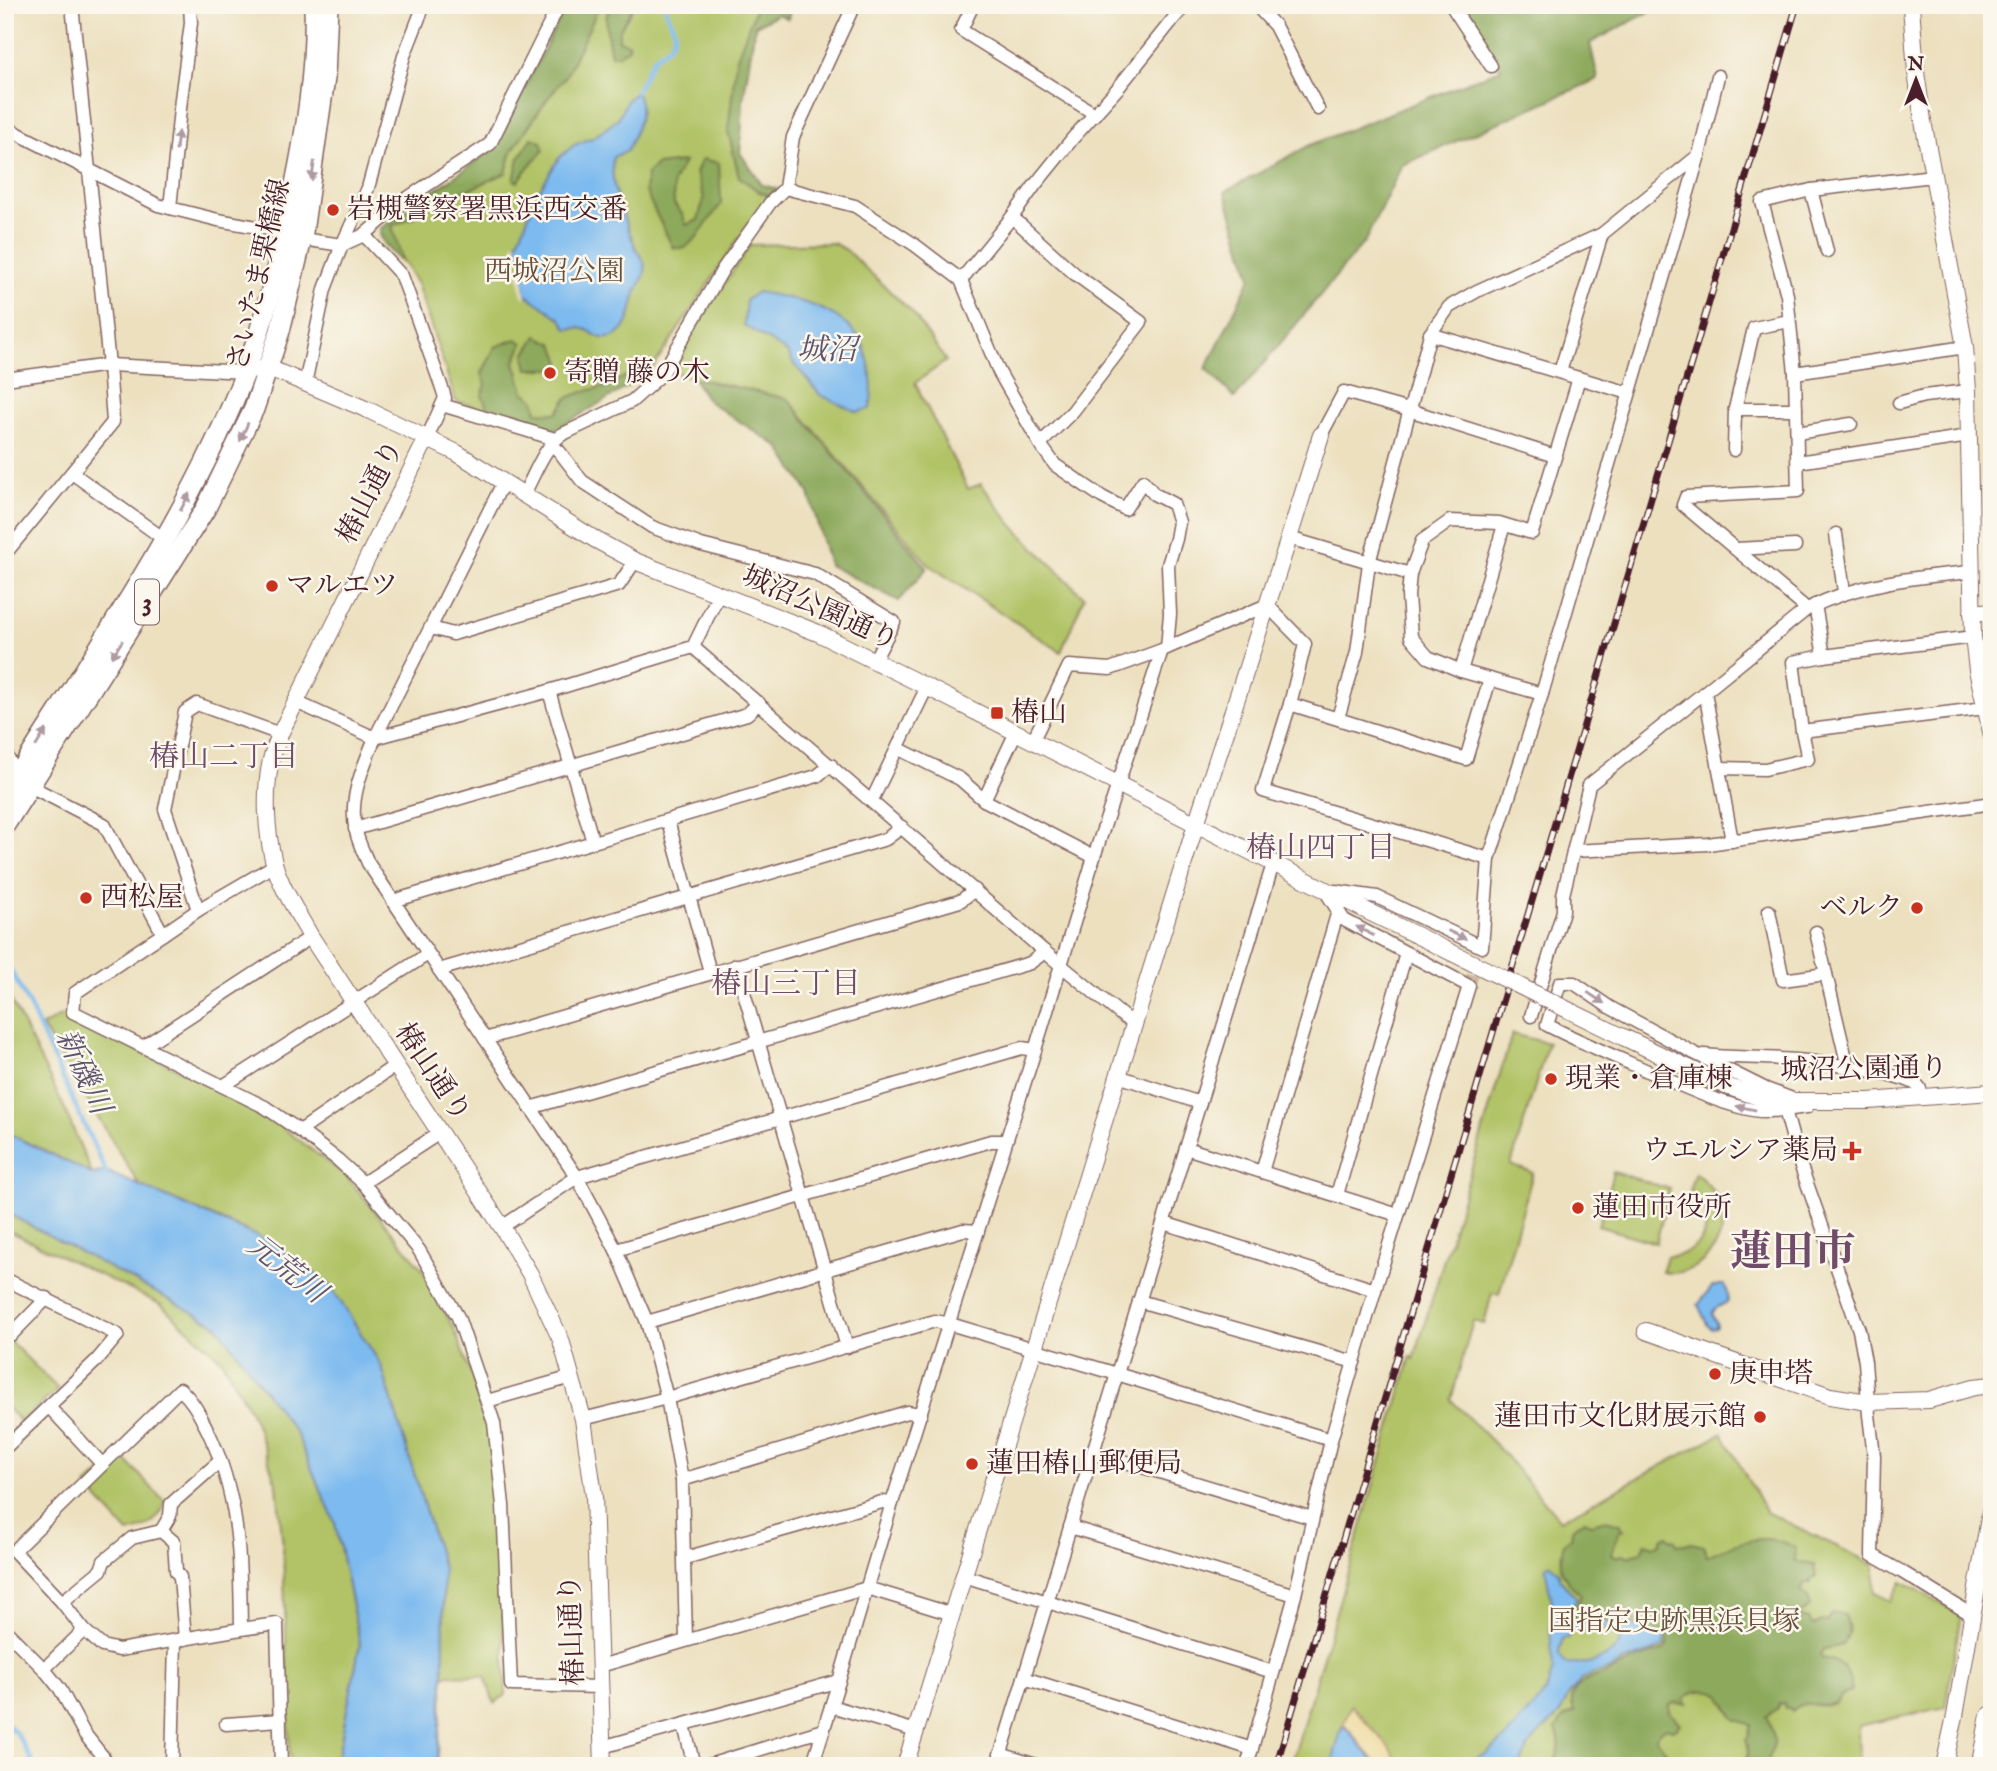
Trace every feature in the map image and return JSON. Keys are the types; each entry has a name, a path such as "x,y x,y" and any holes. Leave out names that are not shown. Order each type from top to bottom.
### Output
{"highway":[{"path":"1983,1766 1992,1718"}],"main road":[{"name":"さいたま栗橋線","path":"5,825 24,781 202,469 245,372 294,235 296,176 312,79 314,5"},
{"name":"さいたま栗橋線","path":"5,796 24,781 206,508 243,434 269,369 280,331 294,235 325,78 328,5"}],"street":[{"path":"5,554 113,422 72,5"},
{"path":"170,208 191,23 190,5"},
{"path":"305,384 324,289 368,188 404,56 424,5"},
{"path":"5,127 158,205 342,245 363,234 406,199 490,144 559,5"},
{"path":"524,494 553,442 561,435 632,401 663,374 723,269 770,203 785,188 793,137 855,5"},
{"path":"972,5 961,30 1095,114"},
{"path":"961,280 1035,185 1186,5"},
{"path":"1256,5 1275,26 1318,109"},
{"path":"1451,5 1491,66"},
{"path":"1912,5 1916,72 1923,121 1965,347 1973,637 1977,670 1987,703 1992,736"},
{"path":"1324,889 1377,897 1482,947 1489,859 1542,694 1699,155 1718,76"},
{"path":"1338,718 1357,652 1369,563 1430,334 1449,307 1602,234 1699,155"},
{"path":"1824,656 1811,607 1683,505 1686,496 1798,491 1795,373 1787,295 1762,202 1811,190 1933,176"},
{"path":"785,188 855,206 915,245 961,280 999,372 1055,465 1125,509 1143,481 1154,494 1173,504 1179,522 1168,565 1170,614 1165,649 1094,857 812,1766"},
{"path":"1811,190 1828,251"},
{"path":"1012,217 1075,274 1141,322 1073,411 1040,444"},
{"path":"363,234 402,276 443,391 445,398 427,438"},
{"path":"1560,373 1602,234"},
{"path":"1734,450 1735,410 1754,328 1789,321"},
{"path":"1430,334 1629,393"},
{"path":"1795,373 1965,347"},
{"path":"5,377 109,365 245,372"},
{"name":"城沼公園通り","path":"245,372 269,369 427,438 635,561 818,633 1371,913 1729,1087 1758,1097 1800,1102 1922,1098 1992,1092"},
{"path":"1542,694 1461,671 1428,657 1411,637 1408,596 1410,575 1422,541 1451,521 1504,525 1532,533 1579,378"},
{"path":"1899,403 1924,396 1968,391"},
{"path":"905,1766 1196,824 1321,435 1344,392 1555,456"},
{"path":"442,405 553,442 582,481 652,527 701,545 815,574 894,622 874,661"},
{"path":"1735,410 1796,409"},
{"path":"1797,433 1851,424"},
{"path":"1798,462 1969,436"},
{"name":"椿山通り","path":"427,438 280,734 271,761 267,800 269,832 275,865 311,937 502,1227 530,1274 561,1340 583,1419 594,1496 603,1766"},
{"path":"72,474 164,539"},
{"path":"503,481 361,770 354,799 355,829 368,863 577,1177 616,1250 647,1322 667,1398 682,1480 686,1640"},
{"path":"1461,671 1504,525"},
{"path":"1836,534 1844,592"},
{"path":"1289,538 1410,575"},
{"path":"1736,549 1795,546"},
{"path":"431,628 453,634 619,585 635,561"},
{"path":"1531,1016 1563,911 1563,895 1589,785 1811,607 1844,592 1892,582 1971,572"},
{"path":"296,702 375,738 549,691 693,647 719,594"},
{"path":"1267,605 1305,644 1264,792 1489,859"},
{"path":"1032,740 1069,666 1110,669 1165,649 1267,605"},
{"path":"1972,613 1992,611"},
{"path":"1719,768 1765,769 1808,759 1793,662 1973,637"},
{"path":"693,647 1045,951 1125,1018 1136,1021"},
{"path":"1290,704 1466,759 1490,679"},
{"path":"873,800 927,687"},
{"path":"549,691 593,842"},
{"path":"1705,692 1732,841"},
{"path":"355,829 747,714 759,703"},
{"path":"1802,731 1987,703"},
{"path":"198,910 165,809 185,712 197,704 280,734"},
{"path":"984,800 1016,732"},
{"path":"898,749 960,779 984,800 1094,857"},
{"path":"5,753 24,781 104,824 163,934"},
{"path":"393,901 817,776 831,765"},
{"path":"1573,852 1700,845 1992,803"},
{"path":"668,821 710,972"},
{"path":"439,970 886,839 902,827"},
{"path":"1039,1766 999,1760 1273,864"},
{"path":"275,865 198,910 75,993 73,1012 265,1107 300,1131 363,1183 419,1250 458,1318 494,1423 503,1505 511,1685 601,1687"},
{"path":"1247,1766 1295,1595 1331,1440 1469,986 1344,920 1324,889"},
{"path":"485,1039 960,901 975,890"},
{"path":"1262,1172 1338,911"},
{"path":"1769,911 1783,981 1826,974"},
{"path":"1816,932 1848,1067"},
{"path":"144,1046 311,937"},
{"path":"530,1108 1030,963 1045,951"},
{"path":"1337,1195 1406,953"},
{"path":"223,1086 428,954"},
{"path":"736,965 847,1347"},
{"path":"1800,1102 1766,1089 1694,1053 1609,1007 1574,983 1560,983 1547,1025 1599,1050 1732,1105 1755,1110 1785,1110 1838,1102"},
{"path":"502,1227 577,1177 1022,1048 1035,1050"},
{"path":"1694,1053 1782,1059 1901,1077 1919,1087 1922,1098"},
{"path":"300,1131 396,1065"},
{"path":"1118,1076 1200,1103"},
{"path":"1785,1110 1799,1161 1859,1330 1865,1362 1874,1456 1872,1555 1972,1615"},
{"path":"363,1183 441,1132"},
{"path":"616,1250 991,1140 1006,1141"},
{"path":"1186,1148 1398,1215"},
{"path":"1164,1223 1375,1290"},
{"path":"647,1322 963,1230 978,1231"},
{"path":"5,1279 118,1335 97,1360 5,1448"},
{"path":"5,1337 12,1334 47,1298"},
{"path":"1139,1301 1354,1362"},
{"path":"583,1419 667,1398 935,1321 1331,1440"},
{"path":"1646,1331 1830,1396 1868,1402 1929,1400 1974,1387 1992,1385"},
{"path":"487,1401 572,1377"},
{"path":"241,1629 240,1553 232,1499 214,1443 193,1401 180,1389 13,1551 102,1646 119,1650 277,1624 281,1766"},
{"path":"50,1407 102,1464"},
{"path":"682,1480 907,1412 921,1414"},
{"path":"1093,1452 1312,1518"},
{"path":"62,1602 101,1570 104,1561 132,1538 161,1531 170,1516 171,1504 220,1461"},
{"path":"1944,1766 1992,1501"},
{"path":"685,1558 882,1502 892,1503"},
{"path":"1070,1527 1295,1595"},
{"path":"161,1531 174,1542 176,1570 180,1577 180,1640 172,1766"},
{"path":"964,1576 1273,1672"},
{"path":"600,1666 867,1588 952,1614"},
{"path":"5,1630 60,1689 84,1733 110,1766"},
{"path":"44,1669 85,1630"},
{"path":"1024,1678 1252,1749"},
{"path":"602,1747 839,1681"},
{"path":"831,1706 916,1731"},
{"path":"226,1724 279,1720"},
{"path":"684,1725 694,1766"},
{"path":"706,1766 823,1730"},
{"path":"5,1760 11,1766"}],"green space":[{"name":"西城沼公園","path":"566,5 779,5 778,14 755,26 743,100 740,153 762,185 777,189 755,214 650,372 558,428 546,429 456,401 417,284 406,265 391,252 380,237 380,229 495,148"},
{"path":"566,5 600,5 566,76 512,151 506,173 432,202 416,216 392,226 403,262 385,243 380,229 495,148"},
{"path":"610,5 633,5 619,31 619,40 629,44 629,48 617,55 611,55 606,23"},
{"path":"757,5 791,5 788,19 778,14 755,25 743,100 740,153 762,185 777,189 770,196 761,193 739,177 728,131 736,60"},
{"path":"1462,5 1662,5 1590,43 1598,79 1402,165 1365,241 1235,398 1206,369 1251,277 1225,192 1308,146 1501,69"},
{"path":"532,138 541,142 544,150 518,182 514,180 519,158"},
{"path":"702,159 719,163 721,204 696,238 685,248 673,248 645,191 647,174 656,165 684,162 673,182 674,204 683,215 686,225 698,220 704,198 696,173"},
{"path":"833,243 846,250 912,312 946,361 915,383 968,489 981,484 1013,526 1084,597 1061,652 929,565 788,399 678,374 670,366 750,245"},
{"path":"537,336 554,344 561,363 554,369 528,369 525,355"},
{"path":"516,339 523,343 515,362 524,392 534,399 537,412 557,413 567,398 608,386 641,367 647,375 558,428 546,429 488,410 482,395 486,385 482,373 495,347"},
{"path":"693,378 788,399 927,568 899,601 829,565 809,493 779,447 708,401"},
{"path":"5,988 63,1105 92,1174 5,1132"},
{"path":"62,1015 202,1080 270,1118 346,1176 421,1267 454,1329 486,1414 498,1493 506,1695 494,1703 485,1676 444,1675 443,1568 381,1365 245,1230 140,1186 42,1026"},
{"name":"国指定史跡黒浜貝塚","path":"1512,1034 1548,1043 1511,1165 1533,1173 1499,1294 1492,1293 1484,1324 1473,1321 1451,1400 1504,1454 1560,1520 1722,1433 1766,1512 1875,1565 1874,1593 1891,1601 1902,1581 1961,1615 1945,1707 1858,1726 1859,1766 1291,1766 1411,1356 1414,1359"},
{"path":"1613,1172 1670,1189 1656,1243 1598,1226"},
{"path":"1695,1173 1708,1184 1717,1197 1722,1211 1719,1239 1702,1262 1690,1269 1677,1273 1662,1272 1667,1256 1692,1249 1705,1232 1705,1210 1699,1199 1689,1190"},
{"path":"5,1212 217,1325 297,1435 335,1523 360,1644 336,1766 290,1766 283,1547 277,1486 255,1421 222,1360 160,1304 5,1229"},
{"path":"8,1339 58,1389 21,1422 5,1406 5,1342"},
{"path":"120,1454 165,1502 160,1514 151,1523 128,1533 86,1486"},
{"path":"1585,1520 1591,1524 1606,1520 1620,1524 1623,1529 1619,1532 1612,1554 1617,1557 1623,1554 1630,1557 1642,1552 1645,1543 1654,1546 1668,1536 1677,1545 1690,1543 1704,1546 1707,1556 1740,1543 1763,1539 1786,1543 1796,1549 1795,1562 1814,1565 1816,1577 1800,1591 1808,1598 1811,1606 1799,1614 1800,1617 1808,1619 1813,1625 1827,1622 1830,1615 1835,1613 1845,1615 1849,1630 1843,1645 1824,1649 1820,1654 1822,1658 1835,1661 1844,1668 1852,1691 1841,1696 1836,1703 1826,1706 1804,1704 1792,1711 1785,1708 1784,1703 1779,1704 1778,1708 1767,1716 1774,1742 1769,1756 1770,1766 1727,1766 1733,1761 1746,1760 1746,1739 1751,1725 1735,1719 1719,1694 1705,1691 1688,1696 1684,1699 1687,1704 1670,1705 1670,1712 1680,1724 1673,1730 1665,1729 1659,1733 1656,1738 1666,1751 1648,1766 1550,1766 1559,1749 1556,1729 1563,1718 1574,1712 1572,1702 1576,1688 1637,1659 1660,1652 1668,1644 1666,1633 1635,1623 1575,1619 1581,1595 1562,1572 1561,1560 1564,1542 1570,1538 1573,1528"}],"sand":[{"path":"1351,1705 1389,1747 1400,1766 1379,1766 1345,1726 1342,1727"}],"water":[{"path":"636,92 640,107 639,122 627,151 613,157 612,169 618,202 644,263 644,277 625,328 615,336 604,338 582,328 567,329 561,319 525,294 522,270 528,269 526,256 519,256 517,243 539,191 559,158 574,145 594,137 617,120 628,99"},
{"name":"城沼","path":"757,292 814,306 840,319 851,328 861,341 868,360 872,384 870,409 857,412 820,395 788,353 744,325 746,300"},
{"name":"元荒川","path":"5,1132 92,1174 106,1171 273,1243 330,1285 381,1365 443,1568 444,1675 437,1766 336,1766 360,1644 335,1523 297,1435 217,1325 5,1212"},
{"path":"1724,1285 1728,1301 1713,1311 1717,1326 1712,1329 1698,1305 1712,1287"},
{"path":"1550,1564 1559,1573 1559,1579 1577,1598 1572,1609 1572,1621 1599,1624 1616,1622 1645,1628 1653,1634 1664,1634 1665,1645 1581,1680 1569,1695 1559,1715 1528,1748 1519,1766 1433,1766 1446,1760 1470,1760 1486,1754 1506,1738 1540,1700 1548,1686 1553,1669 1550,1628 1553,1607 1545,1568","holes":["1612,1629 1621,1634 1620,1642 1602,1659 1567,1664 1560,1658 1563,1638 1568,1638 1570,1631"]},
{"path":"1342,1727 1345,1727 1378,1766 1331,1766"}],"pier":[{"path":"517,243 519,256 526,255 528,269 522,270 526,299 522,295 518,270 524,266 523,259 518,260 515,257 513,244"}],"waterway":[{"path":"636,92 653,59 669,46 673,39 675,31 664,5"},
{"name":"新磯川","path":"5,959 107,1174"},
{"path":"5,1722 17,1734 35,1766"}],"tunnel":[{"path":"1469,986 1482,947"}],"railway":[{"path":"1276,1766 1797,5"}],"place":[{"name":"岩槻警察署黒浜西交番","path":"333,210"},
{"name":"寄贈 藤の木","path":"550,373"},
{"name":"マルエツ","path":"272,586"},
{"name":"椿山","path":"997,713"},
{"name":"西松屋","path":"86,898"},
{"name":"ベルク","path":"1917,908"},
{"name":"現業・倉庫棟","path":"1551,1079"},
{"name":"ウエルシア薬局","path":"1852,1151"},
{"name":"蓮田市役所","path":"1578,1208"},
{"name":"庚申塔","path":"1715,1374"},
{"name":"蓮田市文化財展示館","path":"1760,1417"},
{"name":"蓮田椿山郵便局","path":"972,1464"}],"district":[{"name":"椿山二丁目","path":"224,758"},
{"name":"椿山四丁目","path":"1321,849"},
{"name":"椿山三丁目","path":"786,985"},
{"name":"蓮田市","path":"1793,1253"}]}
